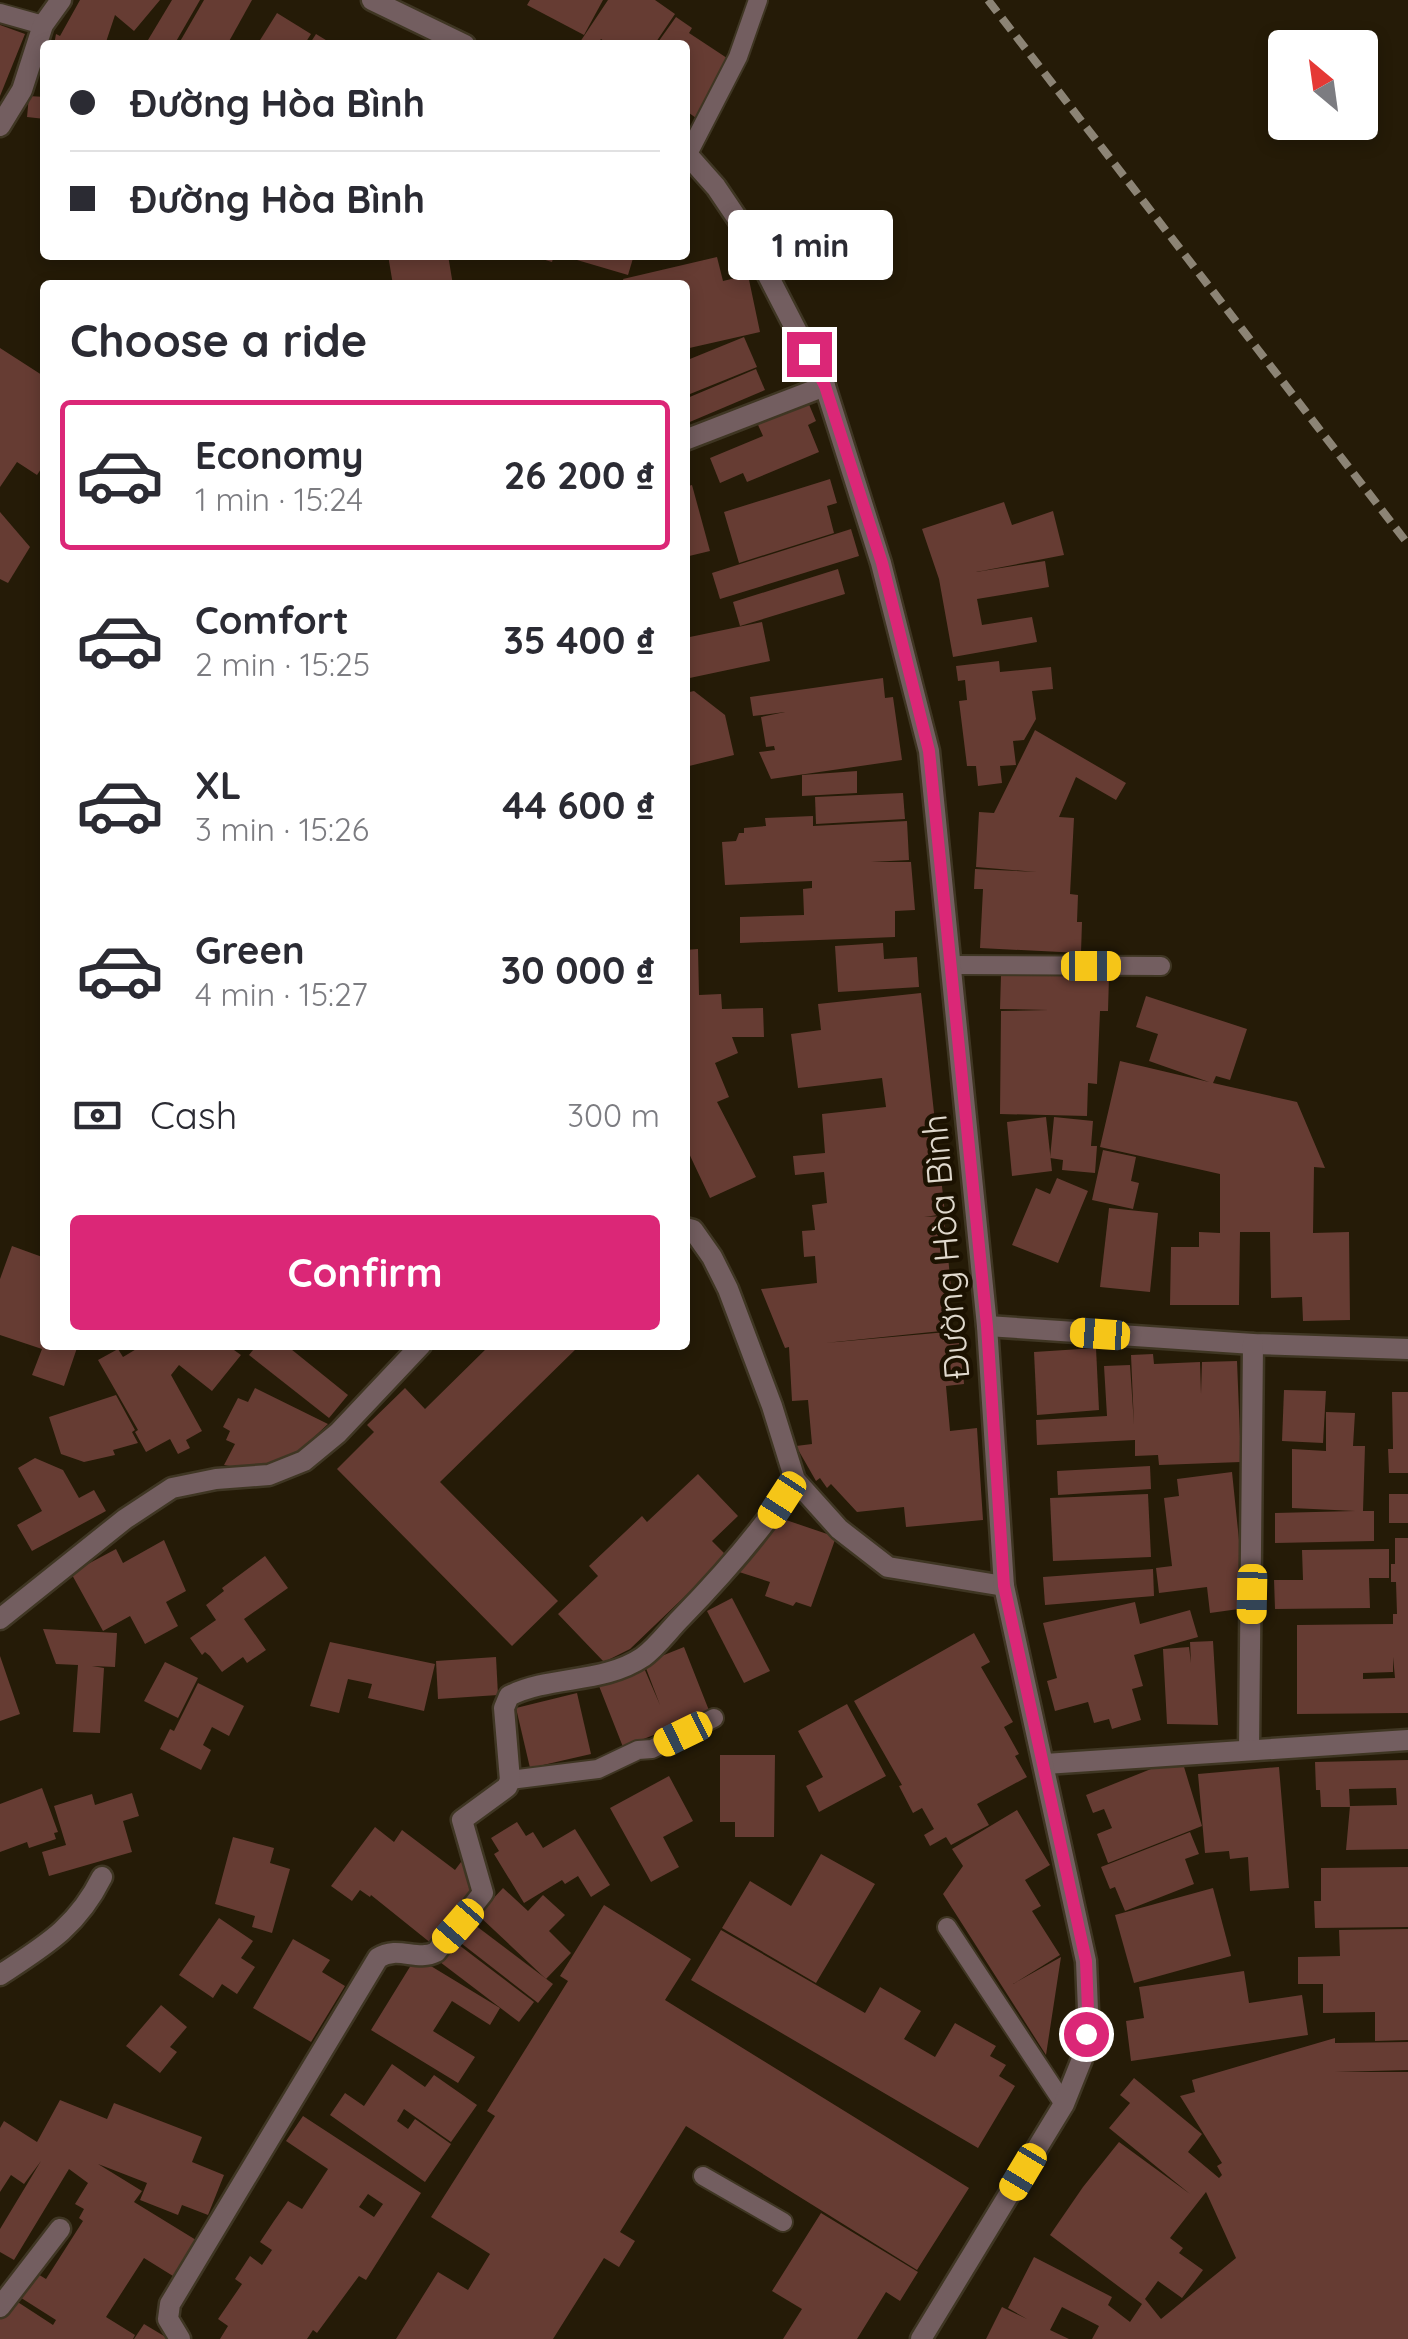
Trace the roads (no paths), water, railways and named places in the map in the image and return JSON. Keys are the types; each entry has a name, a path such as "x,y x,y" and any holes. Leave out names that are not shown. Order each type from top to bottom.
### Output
{"street":[{"path":"0,126 22,90 43,25 61,0"},
{"path":"372,0 454,40"},
{"name":"Đường Hòa Bình","path":"690,158 716,187 743,228 825,386 882,563 929,751 987,1326 1004,1586 1086,1961 1088,2010 1082,2059 1064,2104 922,2339"},
{"path":"690,438 825,386"},
{"path":"690,1229 728,1288 795,1480 839,1529 888,1567 1004,1586"},
{"path":"987,1326 1252,1344 1408,1349"},
{"path":"1250,1750 1252,1344"},
{"path":"0,1619 125,1519 172,1488 216,1479 269,1475 304,1461 338,1434 416,1350"},
{"path":"180,2339 168,2319 170,2304 378,1958 396,1951 427,1957 436,1952 481,1900 482,1886 462,1820 507,1787 510,1780 504,1708 510,1696 523,1689 587,1679 643,1657 730,1568 795,1480"},
{"path":"1044,1764 1408,1740"},
{"path":"0,1975 53,1941 88,1906 102,1877"},
{"path":"0,2307 60,2229"}],"lane":[{"path":"690,146 738,57 758,0"},
{"path":"0,13 43,25"},
{"path":"951,964 1161,966"},
{"path":"510,1780 598,1769 638,1750 652,1749 714,1718"},
{"path":"947,1927 1064,2104"},
{"path":"703,2176 782,2222"}],"railway":[{"path":"988,0 1408,544"}]}
